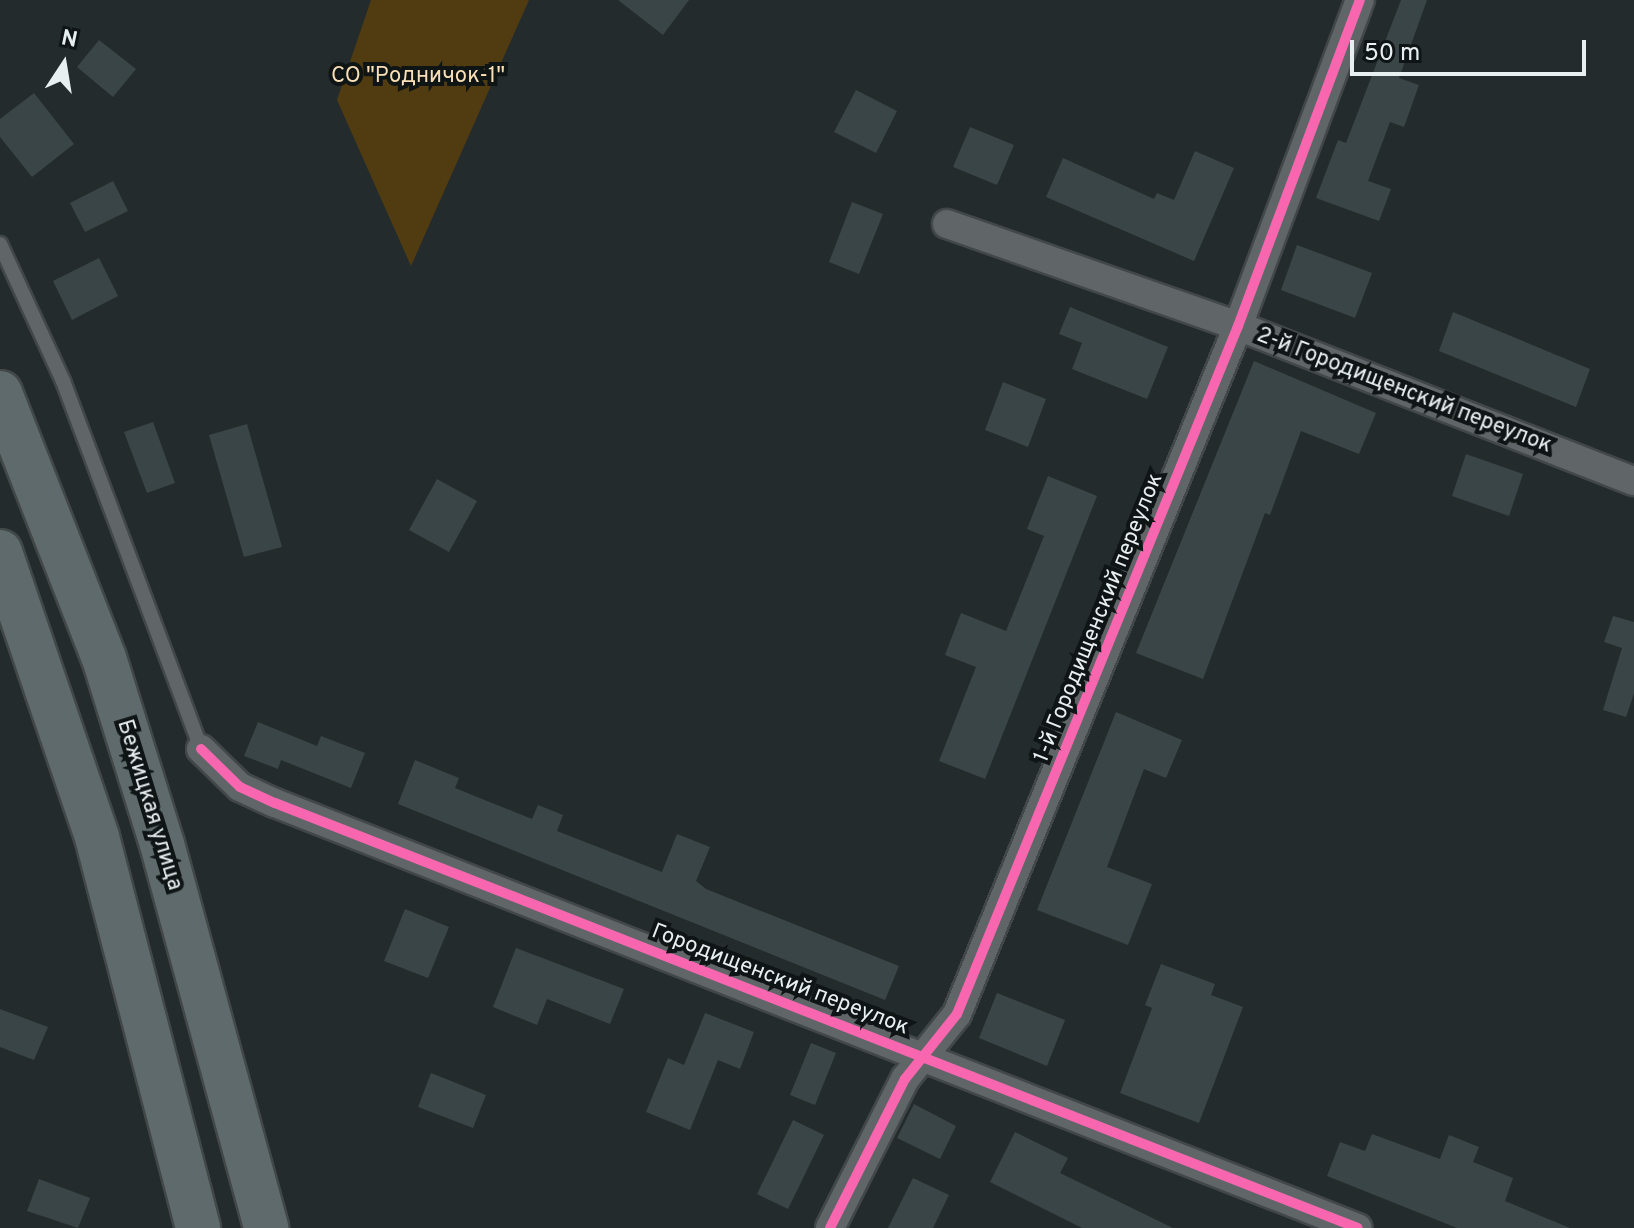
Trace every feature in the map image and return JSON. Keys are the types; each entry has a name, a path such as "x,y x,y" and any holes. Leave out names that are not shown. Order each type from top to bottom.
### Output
{"main road":[{"name":"Бежицкая улица","path":"0,393 104,658 162,844 266,1228"},
{"path":"0,552 97,837 198,1228"}],"street":[{"name":"1-й Городищенский переулок","path":"830,1228 905,1079 925,1058 957,1014 1238,326 1360,0"},
{"name":"2-й Городищенский переулок","path":"947,224 1238,326 1634,481"},
{"name":"Городищенский переулок","path":"201,749 240,787 275,803 1358,1228"}],"lane":[{"path":"0,244 63,381 201,749"}],"green space":[{"name":"СО \"Родничок-1\"","path":"371,0 529,0 411,266 337,100"}],"building":[{"path":"618,0 689,0 663,35"},
{"path":"1401,0 1427,0 1399,78 1419,85 1404,127 1390,122 1368,181 1391,189 1379,221 1316,198 1338,140 1346,143"},
{"path":"99,40 136,69 113,97 77,67"},
{"path":"856,90 897,111 876,153 834,132"},
{"path":"34,93 74,144 32,177 0,137 0,119"},
{"path":"970,127 1014,145 997,185 953,167"},
{"path":"1195,151 1234,168 1194,261 1046,197 1063,158 1154,199 1157,193 1174,200"},
{"path":"113,181 128,211 85,232 70,203"},
{"path":"852,202 883,214 859,274 829,262"},
{"path":"1297,245 1372,273 1355,318 1281,290"},
{"path":"99,258 118,296 72,320 53,281"},
{"path":"1070,307 1168,347 1147,399 1072,369 1082,343 1059,334"},
{"path":"1453,312 1590,369 1576,407 1439,351"},
{"path":"1254,361 1376,413 1359,454 1301,431 1270,515 1265,513 1203,679 1136,653"},
{"path":"1003,382 1046,399 1028,447 985,430"},
{"path":"153,422 175,483 147,493 124,432"},
{"path":"247,424 282,547 244,557 209,435"},
{"path":"1466,454 1523,474 1509,516 1452,496"},
{"path":"1048,476 1097,496 985,779 939,761 976,667 945,655 961,613 1006,631 1044,536 1027,529"},
{"path":"437,479 477,501 449,552 409,530"},
{"path":"1613,616 1634,622 1634,693 1626,717 1603,710 1622,648 1604,642"},
{"path":"1116,712 1182,740 1166,778 1144,769 1107,867 1152,884 1128,945 1037,910"},
{"path":"258,722 317,746 321,736 365,753 351,788 281,760 278,769 244,756"},
{"path":"415,760 459,778 455,788 532,819 538,805 563,815 557,831 662,872 677,834 710,847 696,881 706,889 899,966 885,1000 398,804"},
{"path":"405,909 449,927 428,978 384,961"},
{"path":"516,948 624,989 610,1024 547,999 537,1025 493,1007"},
{"path":"1161,964 1215,984 1211,995 1243,1007 1199,1123 1120,1093 1152,1008 1145,1005"},
{"path":"997,993 1065,1020 1047,1066 979,1038"},
{"path":"0,1009 48,1027 34,1060 0,1047"},
{"path":"705,1013 754,1032 740,1069 718,1060 690,1130 646,1112 668,1058 684,1065"},
{"path":"811,1043 836,1053 815,1105 790,1095"},
{"path":"431,1073 486,1095 473,1128 418,1107"},
{"path":"914,1104 956,1126 940,1159 897,1138"},
{"path":"793,1120 824,1135 788,1209 757,1194"},
{"path":"1015,1132 1068,1158 1060,1173 1173,1228 1082,1228 990,1182"},
{"path":"1372,1134 1440,1159 1449,1135 1479,1147 1473,1162 1513,1178 1505,1201 1570,1228 1457,1228 1327,1176 1340,1142 1365,1151"},
{"path":"913,1178 949,1195 933,1228 888,1228"},
{"path":"39,1179 90,1198 78,1228 27,1211"}],"cycle path":[{"path":"830,1228 905,1079 957,1014 1238,326 1360,0"},
{"path":"201,749 240,787 275,803 1358,1228"}]}
